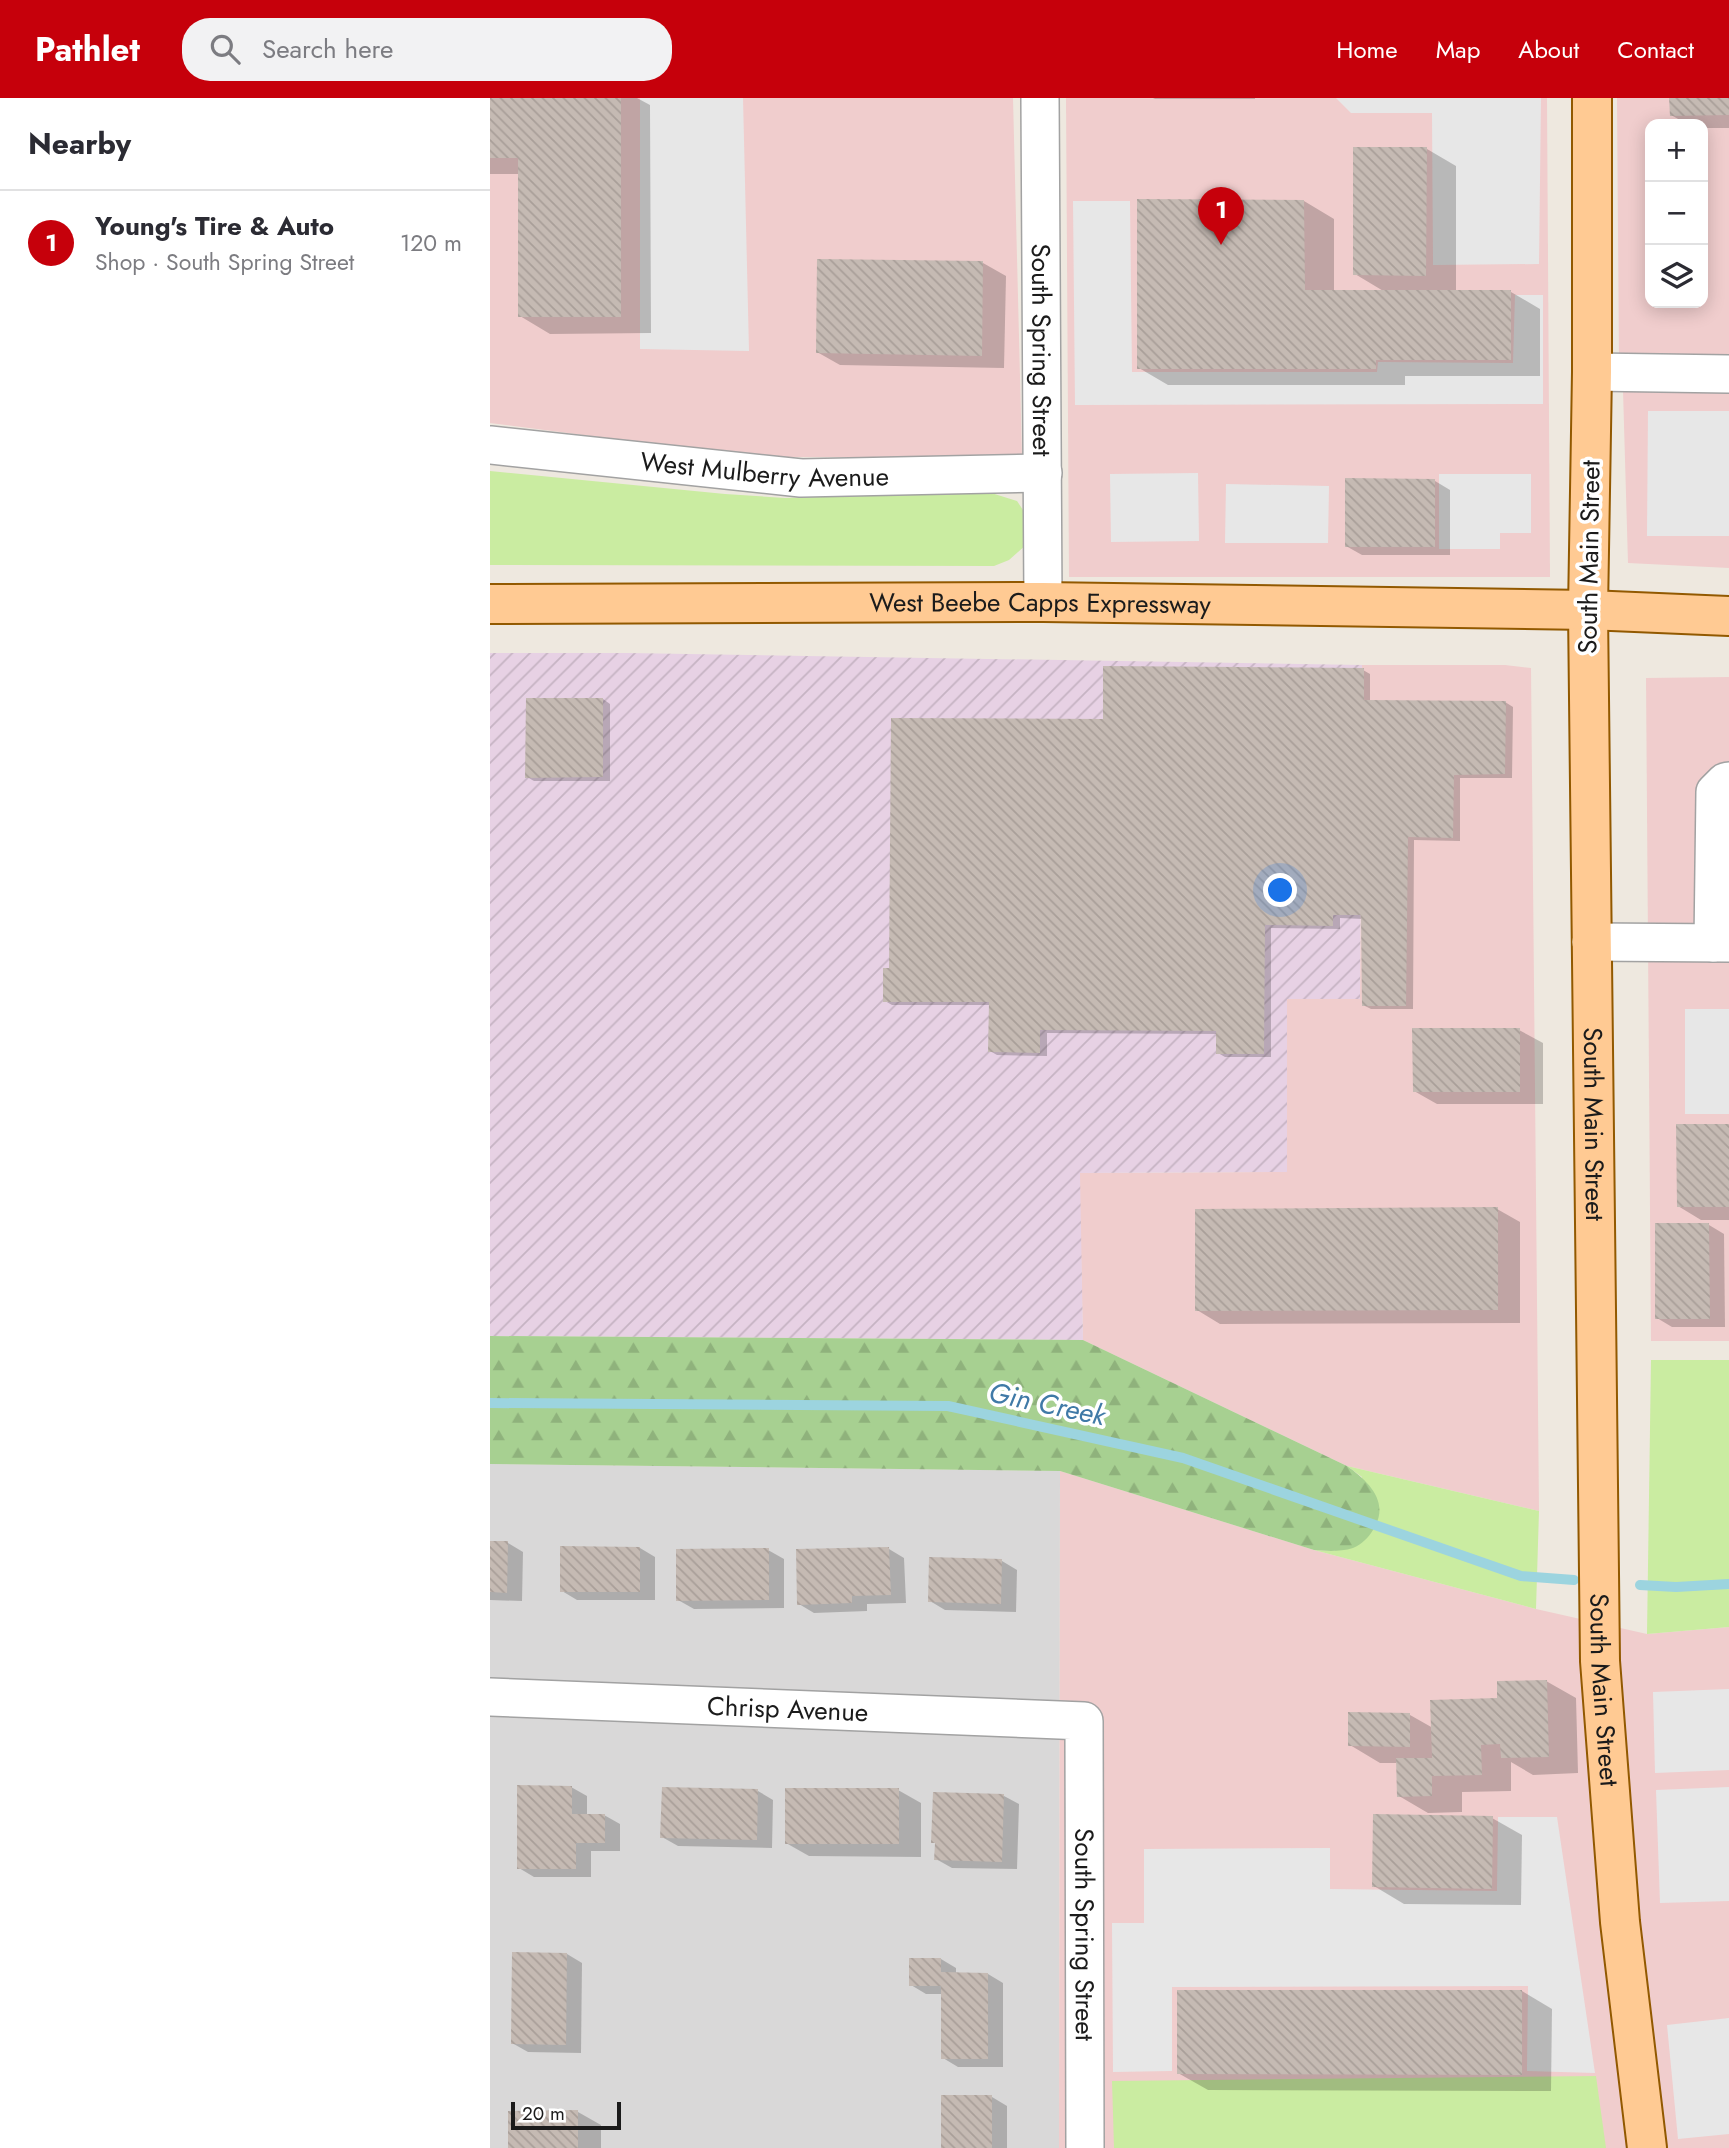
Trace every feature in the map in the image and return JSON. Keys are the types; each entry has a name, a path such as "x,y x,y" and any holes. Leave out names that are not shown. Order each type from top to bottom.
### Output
{"main road":[{"name":"South Main Street","path":"1592,98 1592,372 1588,610 1600,1661 1620,1922 1647,2148"},
{"name":"West Beebe Capps Expressway","path":"490,604 1044,602 1588,610 1729,616"}],"street":[{"name":"South Spring Street","path":"1040,98 1044,602"},
{"path":"1592,372 1729,374"},
{"name":"West Mulberry Avenue","path":"490,445 801,478 1043,473"},
{"path":"1591,942 1721,943 1724,797"},
{"name":"Chrisp Avenue","path":"490,1697 1084,1721"},
{"name":"South Spring Street","path":"1084,1721 1085,2148"}],"shaded area":[{"path":"490,98 1013,98 1022,457 753,457 490,423"},
{"path":"640,98 743,98 749,351 640,349"},
{"path":"1066,98 1547,98 1550,577 1069,577"},
{"path":"1336,98 1541,98 1539,264 1433,265 1432,113 1351,113"},
{"path":"1617,98 1729,98 1729,360 1619,361"},
{"path":"1073,201 1130,201 1132,372 1377,372 1378,362 1513,363 1515,295 1543,295 1543,404 1075,405"},
{"path":"1623,390 1729,391 1729,568 1628,563"},
{"path":"1648,411 1729,411 1729,536 1647,536"},
{"path":"1198,473 1199,541 1111,542 1110,474"},
{"path":"1439,474 1531,474 1531,533 1500,533 1500,549 1439,549"},
{"path":"1226,484 1329,486 1328,543 1225,543"},
{"path":"490,653 1362,665 1360,999 1287,999 1287,1172 1080,1173 1083,1340 490,1336"},
{"path":"1362,665 1505,665 1531,668 1539,1511 1347,1466 1083,1340 1079,1173 1287,1172 1287,999 1360,998"},
{"path":"1729,677 1729,1341 1651,1341 1646,678"},
{"path":"1685,1009 1729,1009 1729,1114 1685,1114"},
{"path":"490,1464 1060,1471 1059,2148 490,2148"},
{"path":"1060,1471 1314,1550 1536,1609 1647,1634 1729,1627 1729,2148 1059,2148"},
{"path":"1729,1689 1729,1770 1655,1773 1653,1692"},
{"path":"1729,1787 1729,1901 1660,1903 1656,1790"},
{"path":"1498,1817 1557,1817 1595,2073 1527,2071 1528,1986 1172,1987 1172,2071 1113,2072 1112,1923 1144,1923 1144,1849 1330,1848 1330,1889 1497,1891"},
{"path":"1729,2018 1729,2134 1678,2139 1667,2025"}],"green space":[{"path":"490,471 785,498 988,492 1017,501 1029,519 1026,545 1009,560 994,566 490,565"},
{"path":"490,1336 1083,1340 1347,1466 1375,1493 1378,1520 1362,1543 1353,1548 1323,1551 1060,1471 490,1464"},
{"path":"1651,1360 1729,1360 1729,1627 1647,1634"},
{"path":"1347,1466 1539,1511 1536,1609 1314,1550 1335,1551 1362,1477"},
{"path":"1596,2076 1606,2148 1114,2148 1112,2081"}],"building":[{"path":"490,98 621,98 621,317 518,317 518,158 490,158"},
{"path":"1669,98 1729,98 1729,115 1670,116"},
{"path":"1353,147 1427,147 1426,276 1353,275"},
{"path":"1137,199 1304,200 1305,290 1511,290 1511,360 1376,360 1376,369 1137,369"},
{"path":"817,259 983,261 982,356 816,353"},
{"path":"1345,478 1435,479 1435,547 1345,547"},
{"path":"1103,666 1364,668 1364,700 1506,701 1505,774 1454,775 1453,838 1408,837 1406,1006 1362,1006 1361,915 1333,915 1333,926 1265,925 1264,1054 1216,1054 1216,1031 1040,1030 1040,1053 988,1052 989,1002 883,1002 883,968 889,968 891,718 1103,719"},
{"path":"526,698 603,698 603,777 525,778"},
{"path":"1412,1028 1520,1028 1520,1092 1413,1092"},
{"path":"1676,1124 1729,1124 1729,1207 1677,1207"},
{"path":"1498,1207 1498,1310 1195,1311 1195,1209"},
{"path":"1655,1223 1709,1223 1710,1319 1655,1319"},
{"path":"490,1541 508,1541 507,1593 490,1592"},
{"path":"560,1546 640,1547 640,1592 560,1592"},
{"path":"889,1547 891,1595 852,1596 852,1603 797,1605 796,1549"},
{"path":"769,1548 769,1600 676,1601 676,1549"},
{"path":"929,1557 1002,1559 1001,1604 928,1602"},
{"path":"1547,1680 1549,1757 1501,1758 1500,1744 1481,1745 1482,1775 1432,1776 1432,1796 1397,1797 1396,1758 1432,1758 1430,1700 1497,1698 1497,1681"},
{"path":"1348,1712 1410,1713 1410,1747 1348,1746"},
{"path":"517,1785 572,1786 572,1814 605,1814 605,1843 576,1843 576,1869 517,1869"},
{"path":"662,1787 758,1789 757,1840 660,1838"},
{"path":"785,1788 899,1788 899,1844 785,1844"},
{"path":"933,1792 1004,1794 1002,1862 934,1860 935,1843 931,1843"},
{"path":"1373,1814 1493,1816 1492,1889 1372,1887"},
{"path":"512,1952 567,1953 566,2045 511,2044"},
{"path":"909,1958 941,1958 941,1972 988,1973 988,2059 941,2059 941,1986 909,1986"},
{"path":"1177,1990 1522,1990 1522,2075 1177,2074"},
{"path":"941,2095 992,2095 992,2148 941,2148"},
{"path":"578,2110 578,2148 508,2148 508,2111"}],"waterway":[{"name":"Gin Creek","path":"490,1403 948,1406 1183,1458 1521,1576 1574,1580"},
{"name":"Gin Creek","path":"1640,1585 1676,1587 1729,1584"}],"place":[{"name":"Young's Tire & Auto","path":"1221,245"}]}
